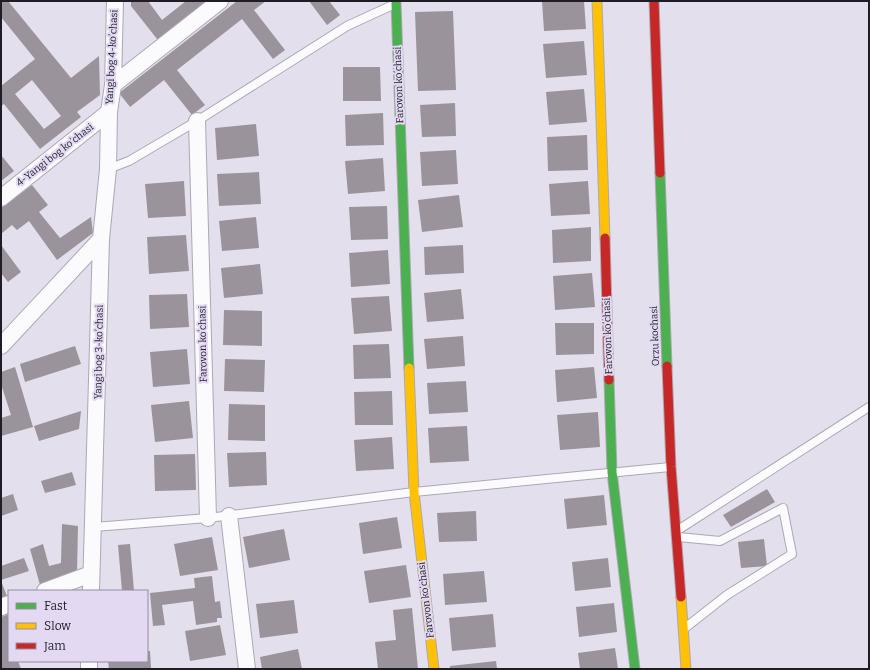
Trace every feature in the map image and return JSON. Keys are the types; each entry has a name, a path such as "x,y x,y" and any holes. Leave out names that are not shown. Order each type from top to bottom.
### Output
{"street":[{"name":"Yangi bog 4-koʼchasi","path":"109,112 113,85 115,1"},
{"path":"113,85 220,1"},
{"name":"Farovon koʻchasi","path":"597,1 612,472 635,669"},
{"name":"Orzu kochasi","path":"654,1 670,467 686,669"},
{"name":"Farovon koʻchasi","path":"397,2 414,492 434,669"},
{"name":"Yangi bog 3-koʼchasi","path":"91,590 94,527 101,239 108,168 109,112"},
{"name":"4-Yangi bog koʼchasi","path":"1,198 109,112"},
{"name":"Farovon koʻchasi","path":"197,121 208,518"},
{"path":"1,346 101,239"},
{"path":"230,516 247,669"},
{"path":"48,590 91,574"}],"lane":[{"path":"108,168 129,161 197,121 347,26 397,2"},
{"path":"676,534 869,407"},
{"path":"94,527 230,516 414,492 670,467"},
{"path":"676,534 720,540 783,508 792,554 727,595 683,629"}],"building":[{"path":"1,1 8,1 71,78 99,56 100,95 77,112 81,117 40,149 4,104 1,106 1,86 35,59 1,17","holes":["32,80 61,116 44,129 15,94"]},
{"path":"131,1 148,1 162,20 186,1 216,1 161,44 131,6"},
{"path":"237,1 266,1 254,10 285,50 273,59 242,19 177,70 205,105 192,115 164,80 130,107 119,93"},
{"path":"309,1 329,1 340,15 327,25"},
{"path":"542,1 584,1 586,29 544,31"},
{"path":"453,11 456,90 418,91 415,12"},
{"path":"584,41 587,75 546,78 543,44"},
{"path":"343,67 380,67 381,101 343,101"},
{"path":"584,89 587,122 549,125 546,92"},
{"path":"455,103 456,136 422,137 420,105"},
{"path":"383,113 384,145 346,146 345,115"},
{"path":"256,124 259,156 217,160 215,128"},
{"path":"587,135 588,170 548,171 547,137"},
{"path":"456,150 458,184 422,186 420,152"},
{"path":"1,155 14,171 1,181"},
{"path":"383,158 385,191 348,194 345,161"},
{"path":"259,172 261,204 219,206 217,174"},
{"path":"184,181 186,216 148,218 145,184"},
{"path":"588,181 590,214 551,216 549,184"},
{"path":"32,185 48,205 39,212 60,238 91,217 93,233 57,260 29,221 17,230 12,225 1,234 1,208"},
{"path":"459,195 463,227 422,232 418,200"},
{"path":"387,206 388,239 351,240 349,207"},
{"path":"256,217 259,248 222,251 219,221"},
{"path":"591,227 591,261 553,263 552,230"},
{"path":"186,235 189,271 149,274 147,237"},
{"path":"1,245 21,272 8,282 1,273"},
{"path":"463,245 464,273 425,275 424,247"},
{"path":"388,250 390,284 351,287 349,253"},
{"path":"260,264 263,294 224,298 221,268"},
{"path":"592,273 595,307 555,310 553,276"},
{"path":"461,289 464,319 427,322 424,293"},
{"path":"187,294 189,327 150,329 149,295"},
{"path":"389,296 392,331 354,334 351,298"},
{"path":"224,310 262,311 262,346 223,345"},
{"path":"555,323 594,323 594,354 556,355"},
{"path":"463,336 465,366 427,369 424,339"},
{"path":"389,344 391,378 354,379 353,345"},
{"path":"75,346 81,364 25,382 20,364"},
{"path":"187,349 190,384 153,387 150,352"},
{"path":"225,359 265,360 264,392 224,391"},
{"path":"15,367 33,427 1,436 1,418 11,415 1,384 1,372"},
{"path":"594,367 597,398 557,402 555,370"},
{"path":"466,381 468,412 429,414 427,383"},
{"path":"392,391 393,425 355,425 354,392"},
{"path":"189,401 193,438 155,442 151,405"},
{"path":"229,404 265,405 265,441 228,440"},
{"path":"81,411 79,429 39,441 34,426"},
{"path":"598,412 600,447 560,450 557,415"},
{"path":"467,426 469,461 430,463 428,428"},
{"path":"392,437 394,469 356,471 354,440"},
{"path":"266,452 267,485 229,487 227,453"},
{"path":"195,454 196,490 155,491 154,455"},
{"path":"72,472 76,485 45,493 41,481"},
{"path":"767,489 775,502 731,527 723,515"},
{"path":"13,494 18,510 1,516 1,498"},
{"path":"604,495 607,525 567,529 564,499"},
{"path":"476,511 477,541 439,542 437,513"},
{"path":"397,517 402,548 363,554 359,523"},
{"path":"62,524 78,526 77,573 40,585 30,549 43,544 49,566 61,563"},
{"path":"284,529 290,560 249,568 243,537"},
{"path":"212,537 218,570 180,576 174,544"},
{"path":"764,539 767,566 741,568 738,542"},
{"path":"130,544 134,590 122,590 118,545"},
{"path":"24,558 29,571 1,580 1,566"},
{"path":"608,558 611,587 575,591 572,562"},
{"path":"406,565 411,597 369,603 364,571"},
{"path":"484,571 487,602 445,605 443,574"},
{"path":"212,576 215,602 220,601 222,618 217,618 217,622 196,625 193,601 162,605 165,625 153,626 150,593 195,588 194,578"},
{"path":"1,581 7,596 1,598"},
{"path":"294,600 298,633 260,638 256,604"},
{"path":"614,603 617,632 579,637 576,607"},
{"path":"412,608 418,669 378,669 375,642 396,640 393,610"},
{"path":"8,614 8,662 18,662 21,669 1,669 1,617"},
{"path":"493,614 496,647 452,651 449,618"},
{"path":"220,625 226,655 190,661 185,631"},
{"path":"615,648 618,669 580,669 578,653"},
{"path":"298,649 302,669 262,669 260,657"},
{"path":"148,651 150,651 151,669 109,669 108,662 148,662"},
{"path":"496,661 497,669 450,669 450,666"}],"traffic: fast":[{"path":"396,3 409,368"},
{"path":"660,173 667,366"},
{"path":"609,380 612,472 635,669"}],"traffic: slow":[{"path":"597,1 605,238"},
{"path":"409,368 414,492 434,669"},
{"path":"681,597 686,669"}],"traffic: jam":[{"path":"654,1 660,173"},
{"path":"605,238 609,380"},
{"path":"667,366 671,467 681,597"}]}
